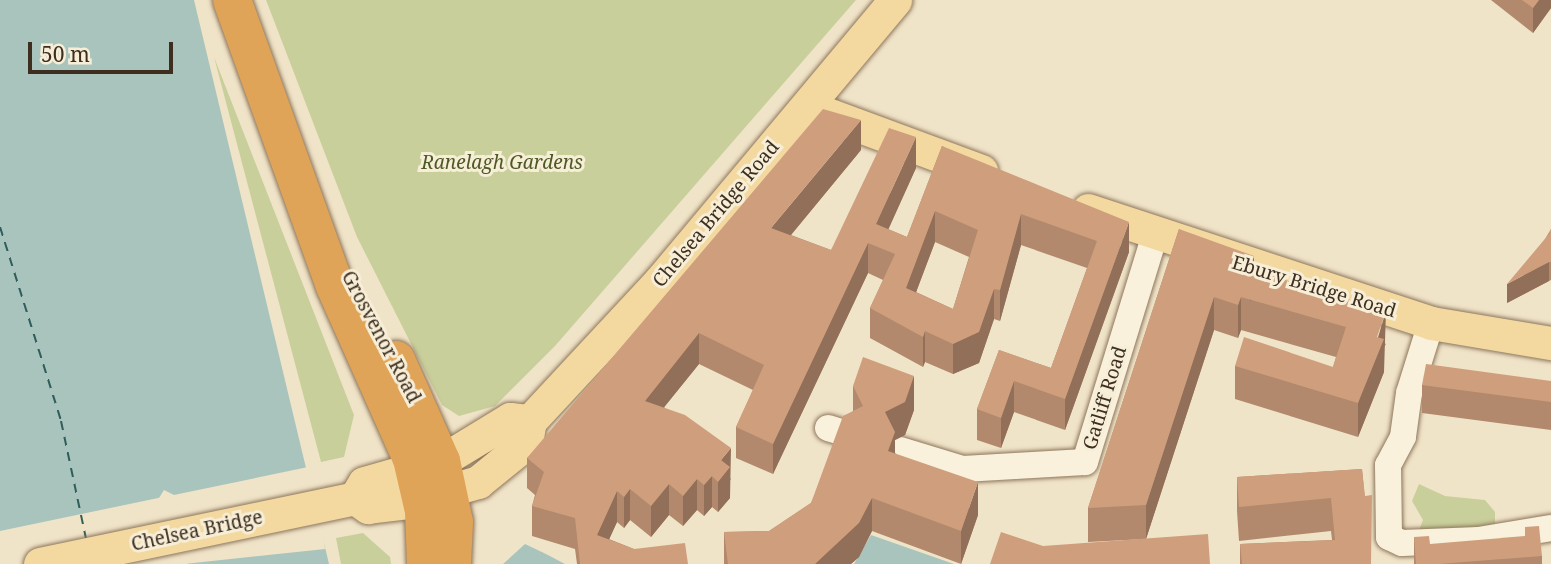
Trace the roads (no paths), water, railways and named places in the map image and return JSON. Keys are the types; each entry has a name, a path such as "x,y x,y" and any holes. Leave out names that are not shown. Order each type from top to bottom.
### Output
{"highway":[{"name":"Grosvenor Road","path":"232,0 323,243 354,279 432,480 452,564"},
{"name":"Grosvenor Road","path":"426,564 432,480"}],"main road":[{"name":"Chelsea Bridge Road","path":"432,480 510,419 530,421 661,281 895,0"},
{"path":"807,106 1015,184"},
{"name":"Ebury Bridge Road","path":"1053,198 1155,235 1431,323 1551,343"},
{"name":"Chelsea Bridge","path":"40,564 341,501 368,508 432,480"}],"street":[{"name":"Gatliff Road","path":"900,450 963,469 1085,462 1155,235"},
{"path":"1431,323 1409,393 1403,438 1388,465 1389,537 1402,543 1479,540 1551,528"}],"water":[{"path":"0,0 194,0 329,564 188,564 174,495 164,490 159,498 0,564"},
{"path":"871,535 954,564 854,564"},
{"path":"525,544 546,554 565,564 503,564"}],"park label":[{"name":"Ranelagh Gardens","path":"502,163"}]}
